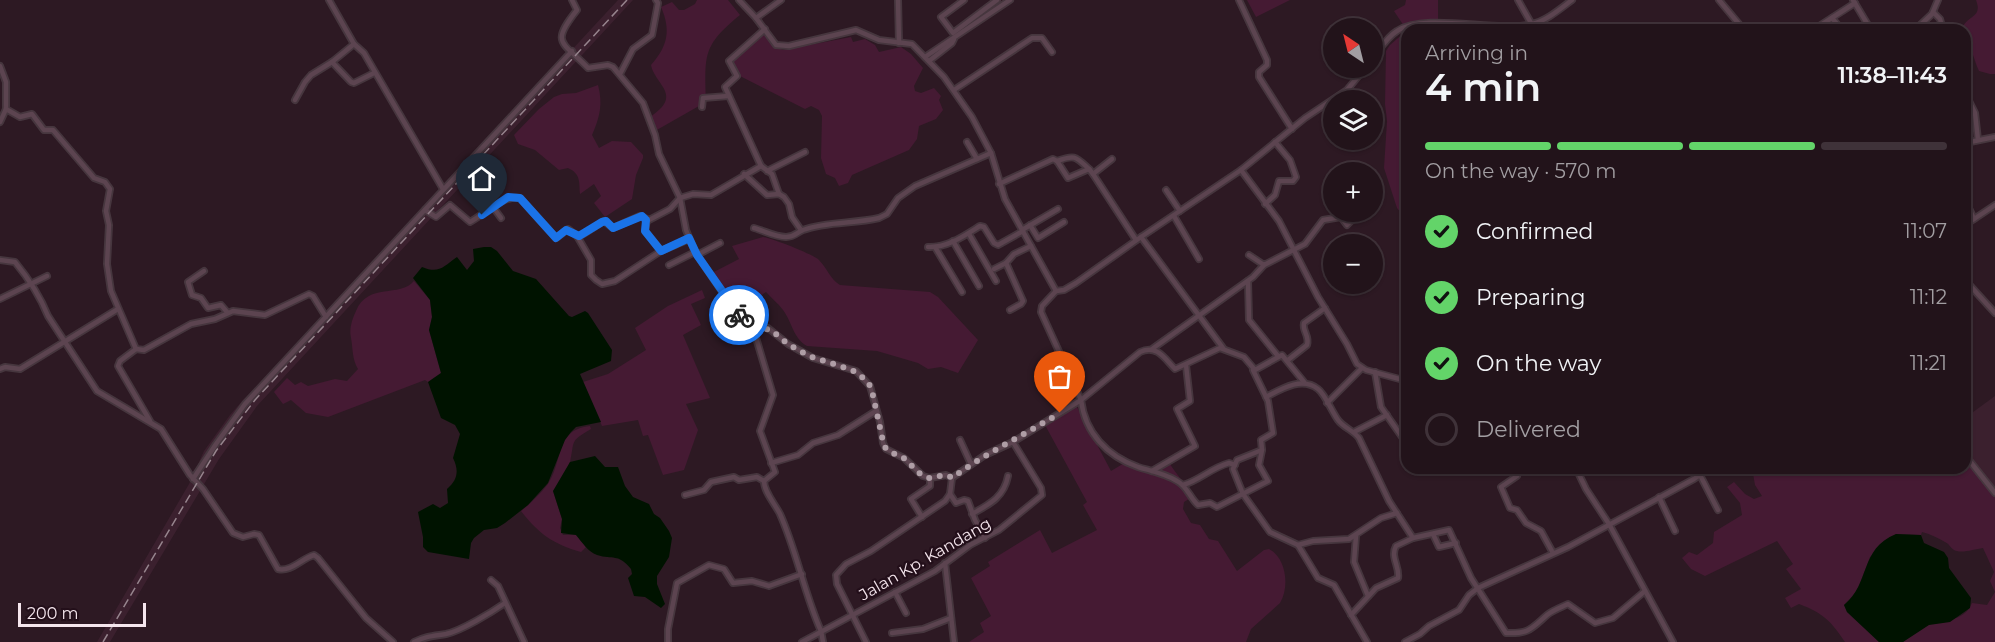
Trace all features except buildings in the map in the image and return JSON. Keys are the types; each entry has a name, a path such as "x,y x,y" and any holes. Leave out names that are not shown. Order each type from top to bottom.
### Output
{"street":[{"path":"329,0 354,44 364,53 443,189"},
{"path":"573,0 577,10 564,26 561,37 565,48 572,51 588,68 611,65 643,103 656,135 659,154 681,198 689,238 696,254 736,312 752,326 773,395 760,431 775,474 764,481"},
{"path":"620,74 633,49 652,35 658,3 656,0"},
{"path":"739,0 779,46 789,46 856,30 879,40 909,43 927,59 954,90 972,117 991,153 999,184 1009,206 1056,291"},
{"path":"756,18 781,0"},
{"path":"898,0 899,43"},
{"path":"964,0 941,17 953,33 997,0"},
{"path":"927,59 1010,0"},
{"path":"1239,0 1267,60 1267,65 1259,72 1260,80 1292,129"},
{"path":"1518,0 1532,24 1543,20 1572,0"},
{"path":"1719,0 1739,24"},
{"path":"1922,24 1933,12 1938,0"},
{"path":"1822,24 1854,2 1867,24"},
{"path":"1933,12 1941,24"},
{"path":"1832,18 1837,24"},
{"path":"1436,24 1471,24"},
{"path":"765,29 729,61 736,76 725,85 761,166 772,174 779,194"},
{"path":"1383,46 1401,30"},
{"path":"954,90 1032,38 1042,38 1052,52"},
{"path":"295,100 309,77 354,44"},
{"path":"193,479 245,404 572,51"},
{"path":"332,62 351,82 374,73"},
{"path":"0,66 6,82 6,109 0,122"},
{"path":"999,184 1052,160 1057,161 1071,156 1078,158 1092,172 1138,238 1223,348 1246,358 1266,397 1273,433 1261,440 1259,465 1268,481 1216,507 1210,503 1198,506 1183,485 1173,478 1126,462 1104,448 1086,421 1081,400 1041,312 1042,306 1056,291 1064,290 1076,283 1138,238 1241,170 1292,129 1347,90 1357,78"},
{"path":"702,106 703,98 728,96"},
{"path":"1971,105 1975,113 1978,140"},
{"path":"6,109 20,117 32,114 44,130 54,131 94,178 105,182 110,189 106,211 109,223 107,264 111,291 136,349"},
{"path":"1971,142 1995,137"},
{"path":"967,142 977,159"},
{"path":"1265,204 1275,195 1279,182 1293,181 1296,177 1290,160 1275,142"},
{"path":"767,171 805,152"},
{"path":"754,228 786,237 795,236 801,230 864,222 883,217 889,213 898,198 915,186 991,153"},
{"path":"1092,172 1112,159"},
{"path":"1057,161 1068,178 1086,170 1092,172"},
{"path":"577,236 604,221 613,228 640,216 646,220 654,218 681,198 693,194 711,195 761,166"},
{"path":"1241,170 1278,221 1356,364 1362,368 1401,379"},
{"path":"744,174 767,195 779,194 784,197 789,204 792,218 801,230"},
{"path":"1166,190 1180,211"},
{"path":"425,210 436,217 450,205 470,222 508,197 520,198 556,238 568,229 577,236 591,260 591,274 602,284 615,281 661,251 689,238"},
{"path":"1971,221 1995,205"},
{"path":"493,207 501,218"},
{"path":"928,247 953,242 983,226 994,243 998,245 1058,209"},
{"path":"1971,213 1974,219"},
{"path":"1174,216 1198,259"},
{"path":"646,220 645,231 661,251"},
{"path":"866,642 851,616 835,579 838,572 852,560 871,551 945,501 950,494 952,478 971,464 1013,442 1081,400 1140,352 1152,349 1260,272 1264,265 1307,242 1323,220"},
{"path":"1030,225 1038,238 1064,222"},
{"path":"969,234 996,280"},
{"path":"953,242 979,286"},
{"path":"669,265 720,243"},
{"path":"994,269 1006,263 1014,254 1030,246"},
{"path":"935,247 962,292"},
{"path":"1249,255 1264,265"},
{"path":"0,260 15,262 32,284 48,316 92,386 101,395 164,432 193,479 203,489 233,533 243,537 259,535 278,569 287,570 314,555 366,618 393,642"},
{"path":"1006,263 1023,301 1022,304 1010,310"},
{"path":"204,271 188,282 192,295 201,298 208,308 221,305 227,312"},
{"path":"0,299 47,276"},
{"path":"1248,281 1249,320 1278,356"},
{"path":"1971,287 1995,313"},
{"path":"152,423 118,366 120,361 136,349 144,350 186,326 215,319 227,312 265,315 309,294 313,296 326,317"},
{"path":"1288,360 1307,345 1308,337 1303,326 1305,321 1325,308"},
{"path":"0,369 5,367 20,369 118,309"},
{"path":"752,326 768,328 791,346 818,360 856,371 870,386 886,449 904,458 923,476 930,478 946,475 952,478"},
{"path":"1152,349 1160,353 1174,369 1223,348"},
{"path":"1253,370 1282,355 1304,382 1319,389 1343,426 1359,438 1385,494 1413,538"},
{"path":"1152,471 1195,446 1177,410 1190,401 1186,365"},
{"path":"1327,402 1362,368"},
{"path":"1375,372 1381,407 1401,435"},
{"path":"1266,397 1286,387 1304,382"},
{"path":"771,463 798,455 813,443 838,435 876,411"},
{"path":"1354,432 1387,415"},
{"path":"960,441 971,464"},
{"name":"Jalan Kp. Kandang","path":"802,642 945,563 970,545 1004,527 1039,498 1042,493 1041,488 1013,442"},
{"path":"1262,450 1237,460 1233,469 1243,494 1270,531 1299,544 1345,540 1356,536 1381,518 1397,513"},
{"path":"1183,485 1195,482 1215,467 1229,462 1235,465"},
{"path":"1971,463 1995,493"},
{"path":"1516,474 1517,476 1501,487 1510,508 1517,510 1526,523 1541,531 1552,553"},
{"path":"1579,474 1609,524 1673,642"},
{"path":"1405,642 1459,610 1469,595 1478,588 1574,544 1700,475 1718,510"},
{"path":"972,514 998,498 1004,490 1008,476"},
{"path":"685,495 704,490 711,482 734,477 739,480 757,477 764,481"},
{"path":"922,517 911,499 930,486 930,478"},
{"path":"764,481 764,486 785,528 802,574 823,642"},
{"path":"950,494 956,504 964,500 968,501 985,538"},
{"path":"1659,497 1675,531"},
{"path":"1351,615 1379,586 1398,578 1394,550 1396,546 1413,538 1449,530 1471,578 1506,633 1521,634 1539,625 1548,614 1568,604 1595,623 1613,618 1645,591"},
{"path":"1433,534 1438,547 1455,543"},
{"path":"1356,536 1354,562 1368,597"},
{"path":"1299,544 1318,578 1334,585 1367,642"},
{"path":"945,563 954,642"},
{"path":"668,642 668,629 677,583 702,567 710,565 724,569 733,584 752,581 769,586 802,574"},
{"path":"491,580 498,586 524,642"},
{"path":"895,592 906,613"},
{"path":"414,642 427,636 446,634 467,626 505,603"},
{"path":"892,633 923,629 951,618"}],"shaded area":[{"path":"618,0 633,0 257,406 219,459 110,642 97,642 189,484 204,451 230,415 267,379"},
{"path":"697,0 728,0 740,15 719,35 708,52 706,102 655,131 650,117 660,109 666,96 651,65 661,51 666,38 666,23 661,7 672,2 679,10 684,10 695,4"},
{"path":"1247,0 1290,0 1256,17"},
{"path":"1406,0 1438,0 1438,22 1403,24 1394,11 1405,5"},
{"path":"1976,0 1995,0 1995,74 1979,71 1971,51 1971,24 1965,24 1976,13 1978,6"},
{"path":"763,34 773,46 783,50 851,37 853,42 865,39 875,45 879,52 901,47 911,54 923,68 914,86 915,91 921,93 934,88 941,96 939,100 943,110 936,119 919,126 917,139 909,150 852,175 848,183 839,186 835,178 826,174 821,158 822,116 819,110 811,106 805,109 738,75 730,61"},
{"path":"1401,35 1401,213 1397,208 1384,168 1387,121 1386,51"},
{"path":"598,85 600,110 592,135 599,148 612,141 631,142 643,155 636,175 632,199 605,217 594,203 601,196 594,184 580,194 575,173 568,168 559,170 535,150 518,144 514,135 554,97 576,93"},
{"path":"763,237 816,258 840,285 930,292 938,297 978,340 958,373 941,367 928,369 918,363 877,351 807,346 796,334 783,310 766,292 746,306 740,316 729,306 708,275 739,259 732,246"},
{"path":"491,247 497,251 513,271 536,279 569,316 572,317 585,311 588,313 612,350 611,361 580,374 601,422 576,427 571,432 565,440 548,483 528,505 505,523 497,528 484,530 474,538 469,559 428,552 423,547 418,512 433,504 440,508 448,503 447,489 456,475 453,458 460,434 455,425 441,418 428,382 441,373 429,330 432,317 430,300 413,278 422,267 437,270 457,257 467,270 474,261 473,249"},
{"path":"414,281 430,300 432,317 429,330 441,373 428,382 425,380 328,417 306,413 291,400 283,404 274,392 287,378 295,385 301,382 308,386 335,379 347,381 358,369 350,331 353,318 361,302 368,296 401,289"},
{"path":"702,290 705,298 691,304 701,325 683,335 710,398 686,404 698,430 684,470 663,475 648,435 643,436 638,420 602,426 583,382 608,374 646,350 635,328 668,306"},
{"path":"1995,396 1995,489 1971,459 1971,414"},
{"path":"1077,407 1111,471 1126,462 1152,469 1169,462 1192,497 1184,502 1183,509 1191,523 1200,525 1209,539 1218,541 1237,571 1264,550 1269,549 1275,553 1285,573 1283,596 1280,603 1251,629 1246,642 969,642 984,632 980,623 991,616 971,578 990,566 988,562 1040,530 1052,553 1097,530 1083,505 1087,502 1045,425"},
{"path":"590,426 591,429 574,442 567,470 553,491 562,519 560,528 563,535 576,535 586,547 581,552 547,537 521,511 548,484 565,440 570,433"},
{"path":"595,456 605,467 618,467 625,486 633,497 649,504 654,514 660,518 669,531 672,538 669,557 657,576 657,584 665,604 661,608 645,597 634,596 628,578 632,574 631,569 622,561 594,554 576,535 561,533 562,519 553,491 570,462"},
{"path":"1971,459 1995,489 1995,592 1990,581 1994,572 1983,548 1960,551 1922,532 1921,535 1896,534 1870,557 1857,591 1844,605 1847,612 1879,642 1845,642 1831,623 1820,614 1799,604 1791,608 1785,598 1801,589 1786,569 1793,564 1777,541 1705,576 1691,569 1682,558 1689,552 1697,555 1713,543 1714,532 1742,515 1740,503 1727,487 1734,482 1745,494 1754,499 1762,496 1755,485 1753,474 1861,474 1862,476 1871,474 1971,474"},
{"path":"1896,534 1921,535 1924,543 1944,552 1948,558 1949,568 1971,598 1970,608 1950,622 1929,625 1903,642 1879,642 1847,612 1844,605 1858,587 1876,548 1884,540"},
{"path":"1995,592 1995,642 1903,642 1927,625 1964,614 1972,603 1987,605"}],"railway":[{"path":"103,642 216,451 255,400 627,0"}],"way so far":[{"path":"739,315 752,326 768,328 791,346 813,358 856,371 872,389 884,446 890,452 904,458 923,476 930,478 946,475 952,478 985,455 1013,442 1060,413"}],"route":[{"path":"482,215 508,197 517,197 556,238 566,230 579,236 602,222 606,221 613,228 642,216 646,220 645,231 661,251 689,238 697,255 739,315"}]}
